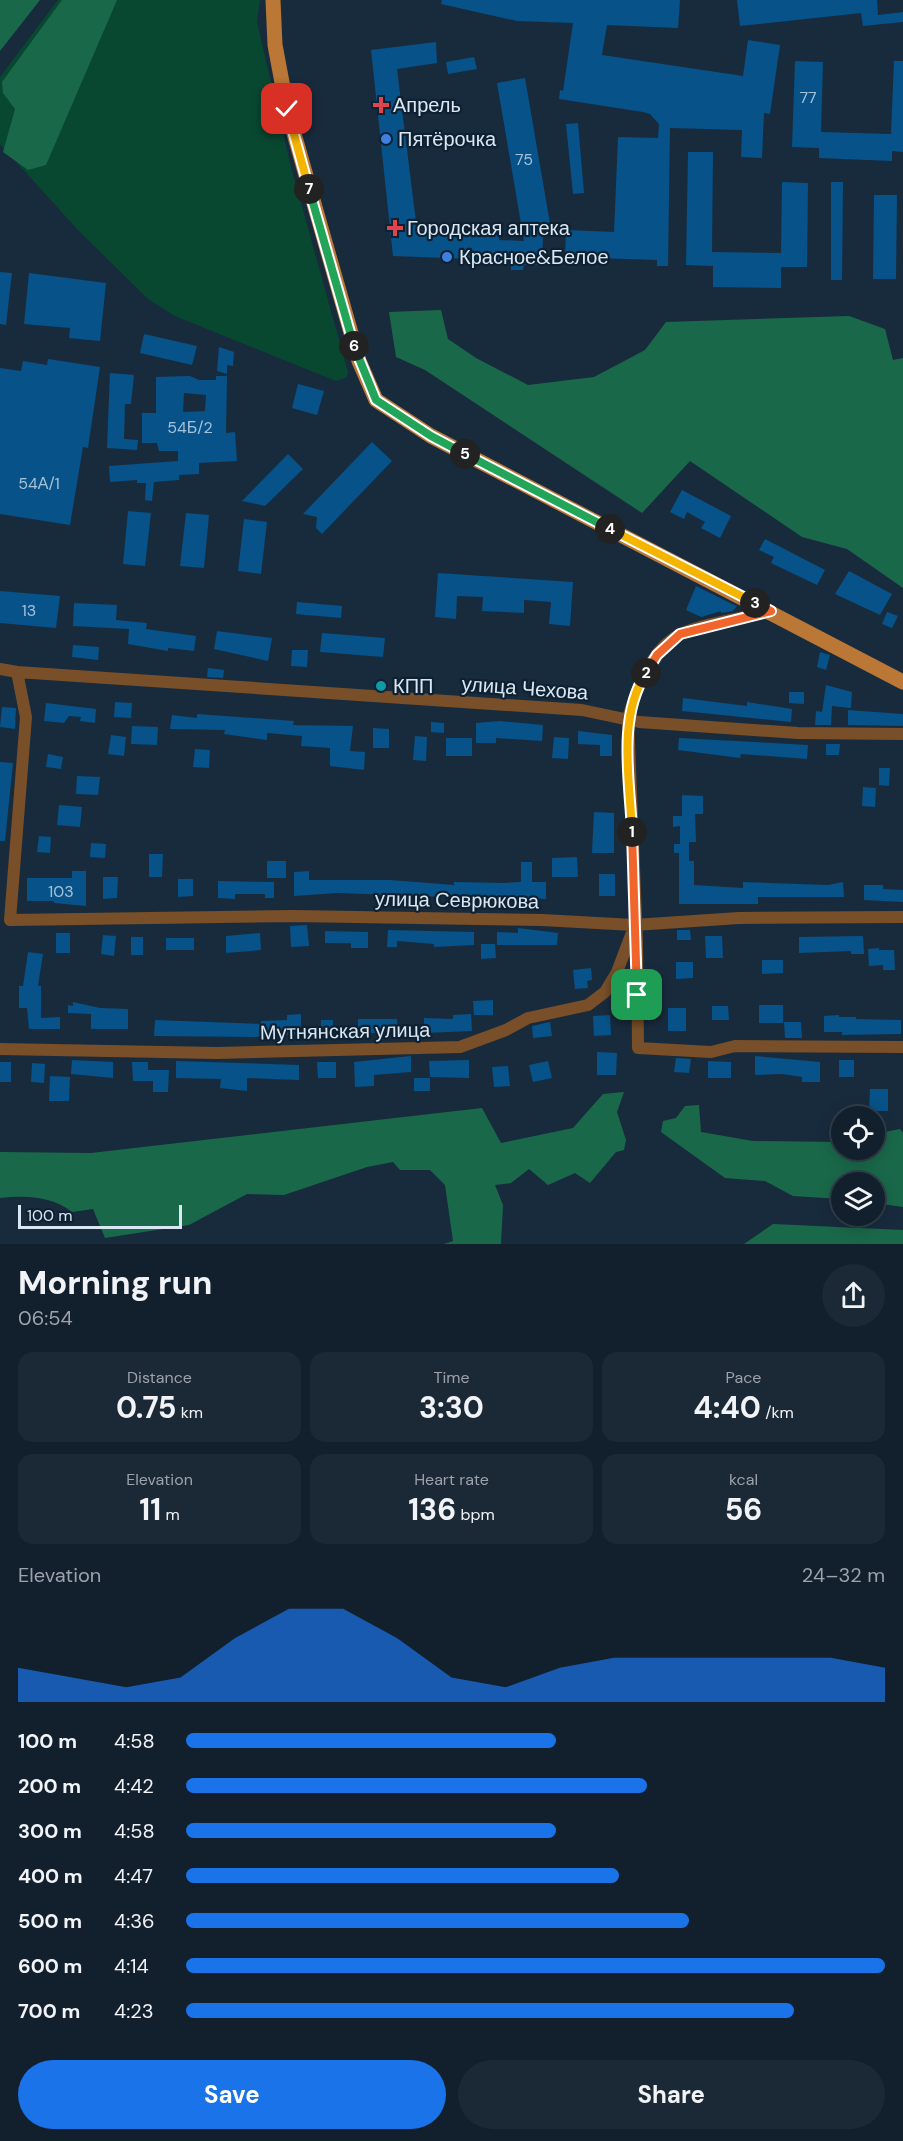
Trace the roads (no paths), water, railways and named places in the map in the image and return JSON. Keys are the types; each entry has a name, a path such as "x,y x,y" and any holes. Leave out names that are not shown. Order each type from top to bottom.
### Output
{"main road":[{"path":"273,0 275,45 287,109 353,342 376,400 431,436 771,611 903,682"}],"street":[{"path":"771,611 680,634 657,655 637,686 628,718 634,925 637,942 638,1048 711,1052 735,1046 903,1047"},
{"name":"улица Чехова","path":"0,669 582,710 639,722 798,733 903,734"},
{"path":"5,923 26,717 17,672"},
{"name":"улица Севрюкова","path":"5,923 294,916 634,925 739,918 903,917"},
{"name":"Мутнянская улица","path":"0,1049 217,1053 460,1047 506,1030 528,1018 588,1005 605,992 617,972 634,925"}],"place":[{"name":"Апрель","path":"381,105"},
{"name":"Пятёрочка","path":"386,139"},
{"name":"Городская аптека","path":"395,228"},
{"name":"Красное&Белое","path":"447,257"},
{"name":"КПП","path":"381,686"}]}
